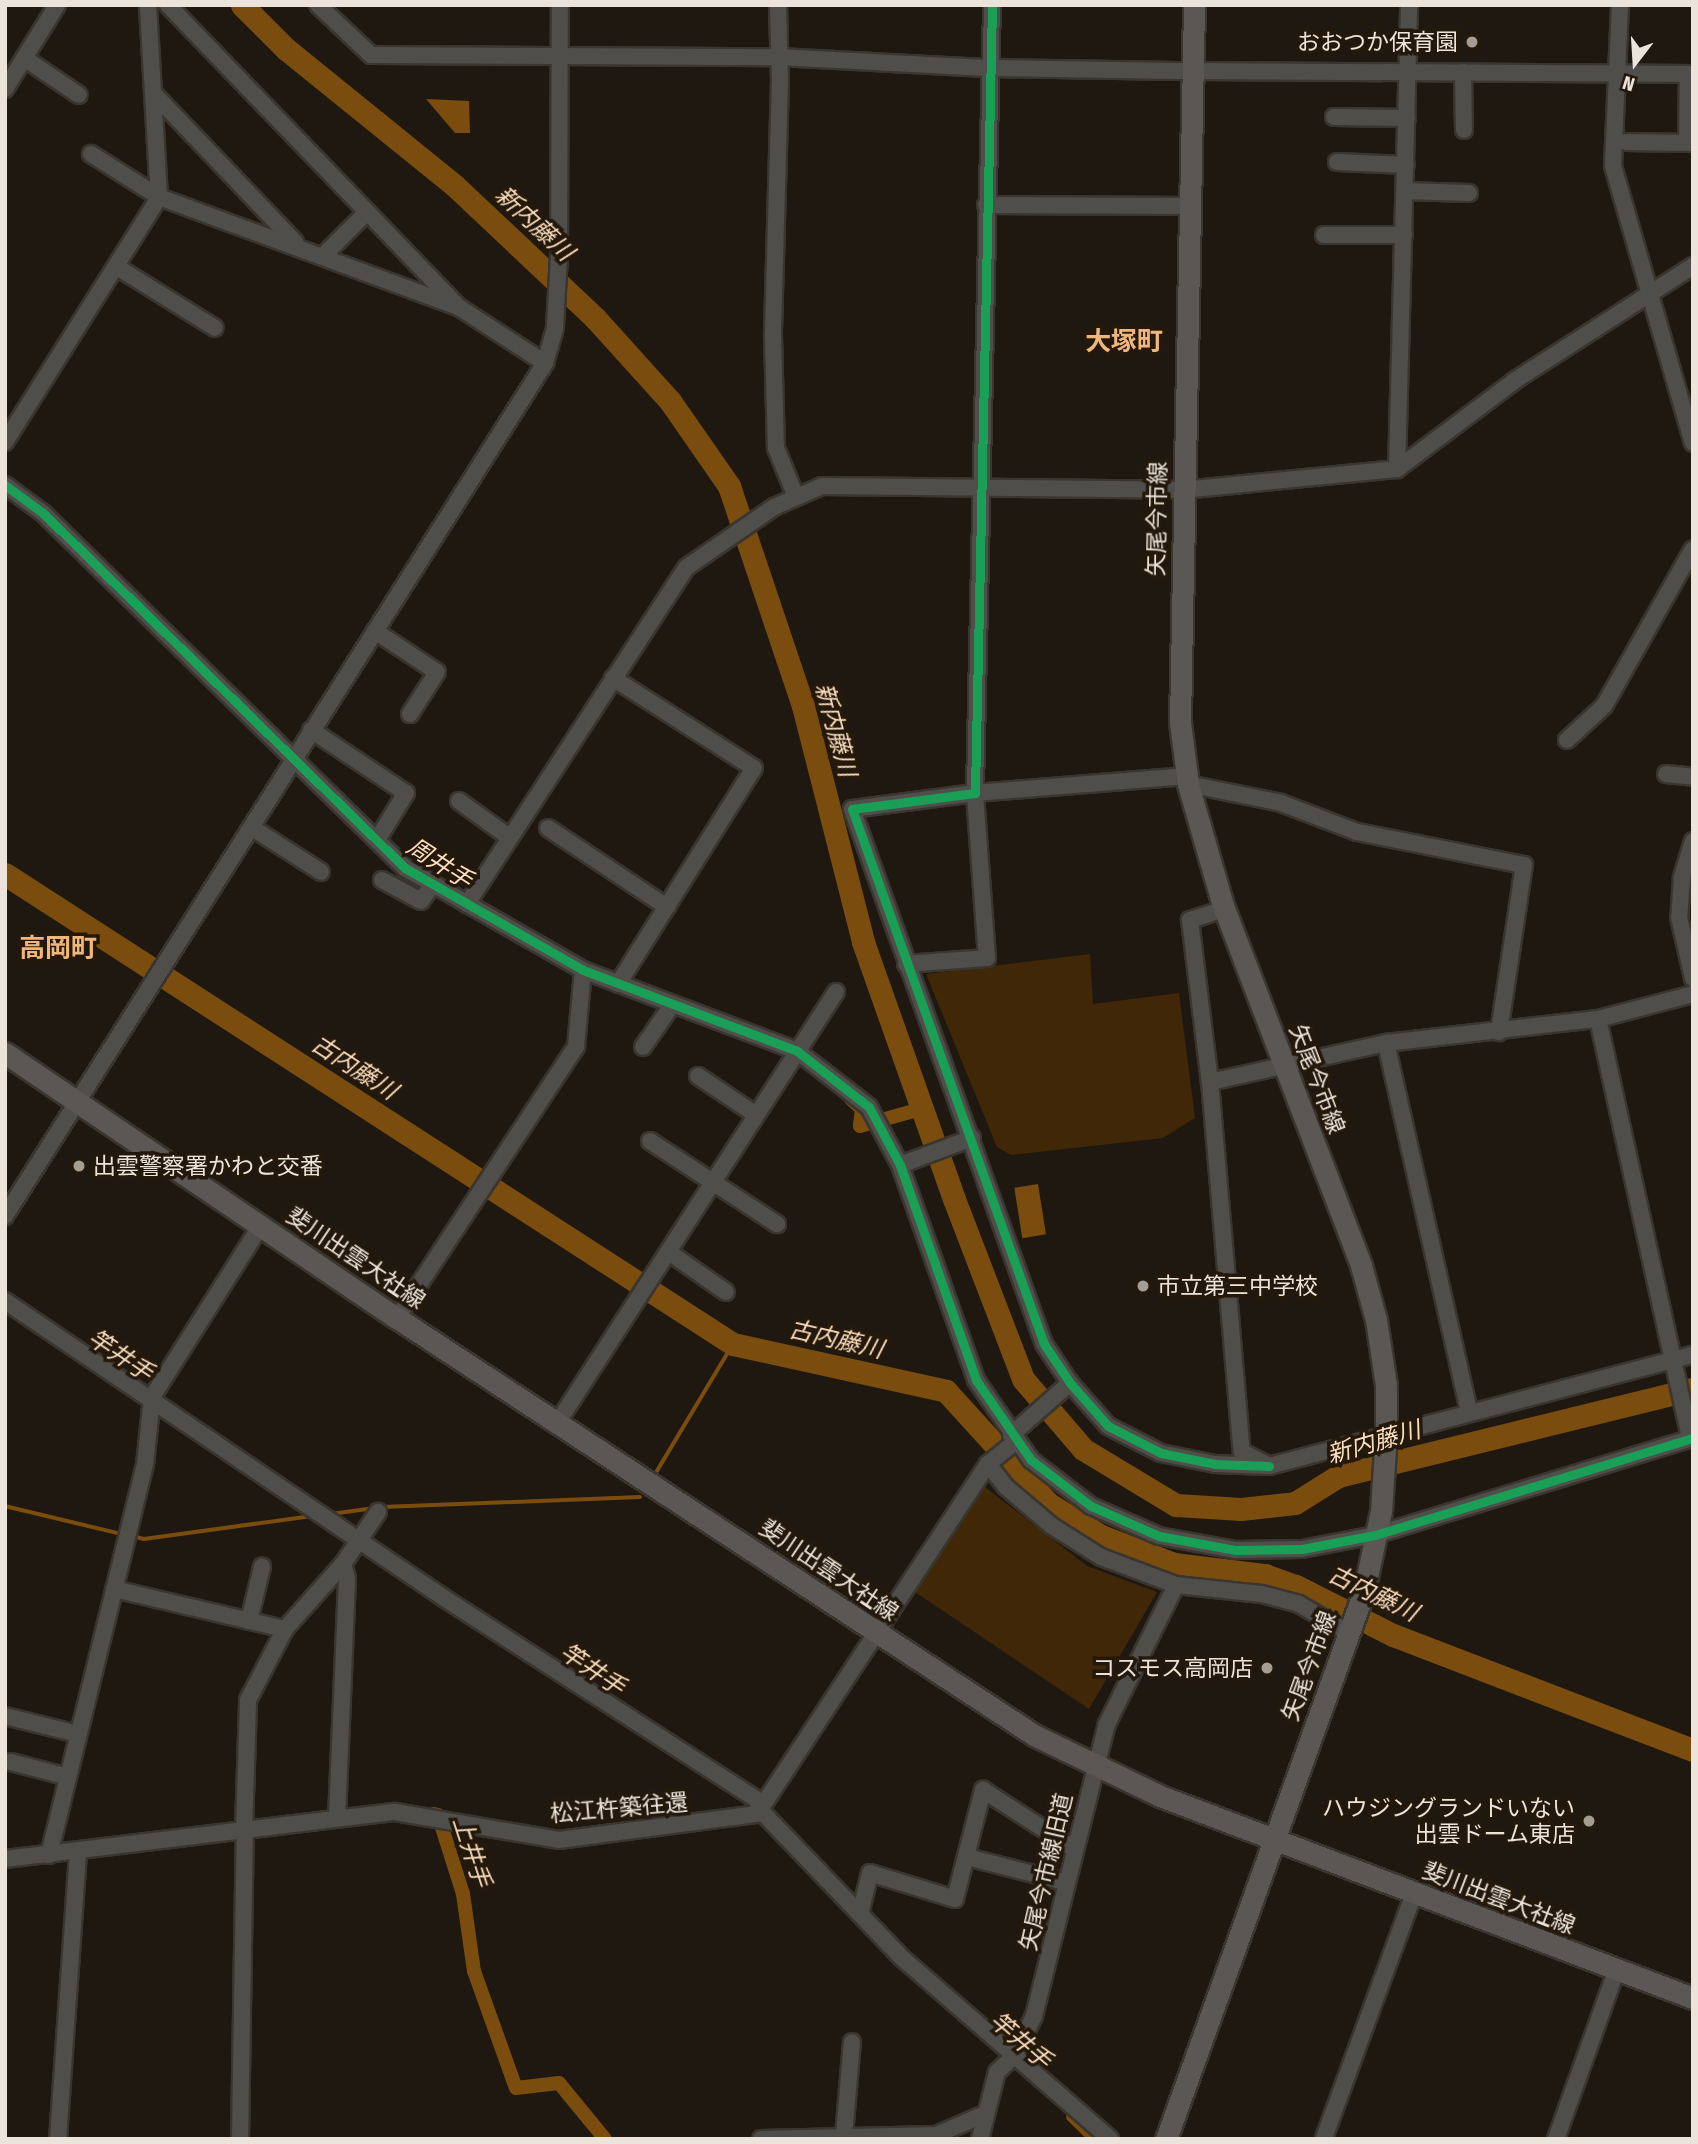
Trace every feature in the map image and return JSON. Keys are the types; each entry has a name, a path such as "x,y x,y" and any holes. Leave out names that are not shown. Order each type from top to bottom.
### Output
{"main road":[{"name":"矢尾今市線","path":"1167,2139 1364,1591 1381,1511 1386,1433 1382,1359 1361,1265 1224,909 1187,780 1180,722 1194,5"},
{"name":"斐川出雲大社線","path":"5,1053 397,1318 1034,1735 1094,1765 1273,1840 1693,1998"}],"street":[{"path":"5,89 57,5"},
{"path":"5,442 159,197 148,5"},
{"path":"168,5 460,308"},
{"path":"318,5 371,55 778,57 991,68 1193,71 1690,74 1690,143 1626,142"},
{"path":"5,1216 80,1102 294,756 545,363 555,327 559,255 561,5"},
{"path":"778,5 773,336 776,448 796,497"},
{"path":"906,964 987,958 975,793 992,5"},
{"path":"1397,469 1409,5"},
{"path":"1620,5 1613,166 1693,443"},
{"path":"24,58 79,95"},
{"path":"1463,72 1464,130"},
{"path":"155,95 297,244"},
{"path":"1334,117 1407,118"},
{"path":"92,154 159,197 297,244 460,308 545,363"},
{"path":"1337,162 1406,164"},
{"path":"1405,191 1469,193"},
{"path":"986,205 1191,205"},
{"path":"324,255 367,212"},
{"path":"1324,235 1405,235"},
{"path":"467,904 687,567 774,507 822,485 1183,490 1397,469 1514,381 1693,266"},
{"path":"117,267 215,328"},
{"path":"5,485 43,513 294,756 405,868 583,970 797,1051 869,1107 905,1165 976,1380 1014,1438 1031,1460 1091,1506 1159,1536 1235,1550 1302,1549 1375,1535 1692,1438 1671,1360 1598,1019"},
{"path":"1567,740 1604,706 1693,549"},
{"path":"375,631 437,672 410,714"},
{"path":"613,678 754,768 618,984"},
{"path":"311,730 406,793 377,840"},
{"path":"1666,774 1693,777"},
{"path":"1499,1032 1524,865 1357,832 1281,803 1187,780 975,793 852,809 1044,1344 1070,1383 1108,1426 1161,1453 1214,1464 1269,1466 1386,1433 1693,1355"},
{"path":"459,801 509,837"},
{"path":"251,827 321,872"},
{"path":"548,828 667,907"},
{"path":"1693,841 1682,878 1679,917 1693,978"},
{"path":"382,880 421,901 433,884"},
{"path":"1224,909 1190,920 1210,1082 1242,1452 1269,1466"},
{"path":"397,1318 576,1047 583,970"},
{"path":"558,1422 670,1253 712,1179 836,992"},
{"path":"1210,1082 1387,1043 1598,1019 1693,994"},
{"path":"643,1047 672,1005"},
{"path":"1387,1043 1469,1412"},
{"path":"698,1076 755,1114"},
{"path":"905,1165 970,1139"},
{"path":"650,1141 712,1179 777,1224"},
{"path":"48,1855 145,1465 152,1397 261,1225"},
{"path":"670,1253 726,1292"},
{"path":"5,1301 152,1397 358,1538 756,1799 762,1811 901,1956 1110,2139"},
{"path":"762,1811 988,1464 1070,1383"},
{"path":"988,1464 1006,1487 1052,1526 1101,1557 1176,1585 1262,1594 1299,1604 1349,1633"},
{"path":"240,2139 248,1700 285,1629 343,1564 378,1512"},
{"path":"337,1818 346,1578 343,1564"},
{"path":"249,1620 262,1567"},
{"name":"矢尾今市線旧道","path":"980,2139 998,2072 1015,2056 1044,1984 1073,1848 1107,1724 1176,1585"},
{"path":"114,1589 285,1629"},
{"path":"5,1716 78,1734"},
{"path":"11,1762 68,1777"},
{"path":"860,1914 870,1873 955,1899 983,1790 1073,1848"},
{"name":"松江杵築往還","path":"5,1858 78,1853 395,1812 559,1840 762,1811"},
{"path":"58,2139 78,1853"},
{"path":"967,1857 1065,1882"},
{"path":"1324,2139 1414,1894"},
{"path":"1556,2139 1616,1971"},
{"path":"835,2137 852,2042"},
{"path":"761,2139 936,2135 985,2114"}],"shaded area":[{"path":"426,99 469,101 470,133 455,133"},
{"path":"1090,954 1093,1004 1179,993 1195,1118 1163,1138 1011,1155 997,1147 926,974"},
{"path":"1038,1184 1046,1234 1022,1238 1014,1188"},
{"path":"981,1484 1087,1566 1157,1592 1089,1709 915,1592"}],"waterway":[{"name":"新内藤川","path":"242,5 286,49 454,185 595,318 670,401 729,486 803,706 863,942 954,1199 1023,1379 1083,1449 1176,1505 1241,1509 1295,1503 1338,1476 1693,1389"},
{"name":"古内藤川","path":"5,874 733,1344 946,1391 1049,1504 1101,1536 1174,1564 1265,1575 1296,1586 1393,1635 1693,1750"},
{"name":"周井手","path":"851,1099 862,1109 860,1126 924,1108"},
{"path":"657,1471 733,1344"},
{"path":"331,1514 382,1507 640,1497"},
{"path":"5,1506 122,1534"},
{"path":"133,1536 144,1539 313,1516"},
{"name":"上井手","path":"434,1814 438,1815 463,1894 474,1971 516,2088 559,2083 605,2139"},
{"name":"竿井手","path":"1073,2116 1097,2139"}],"cycle path":[{"path":"992,5 975,793 852,809 1044,1344 1070,1383 1108,1426 1161,1453 1215,1464 1269,1466"},
{"path":"5,485 43,513 405,868 583,970 797,1051 869,1107 900,1165 976,1380 1031,1460 1091,1506 1159,1536 1235,1550 1302,1549 1375,1535 1693,1438"}],"place":[{"name":"おおつか保育園","path":"1472,42"},
{"name":"出雲警察署かわと交番","path":"79,1166"},
{"name":"市立第三中学校","path":"1143,1286"},
{"name":"コスモス高岡店","path":"1267,1668"},
{"name":"ハウジングランドいない 出雲ドーム東店","path":"1589,1821"}],"district":[{"name":"大塚町","path":"1124,342"},
{"name":"高岡町","path":"58,949"}]}
